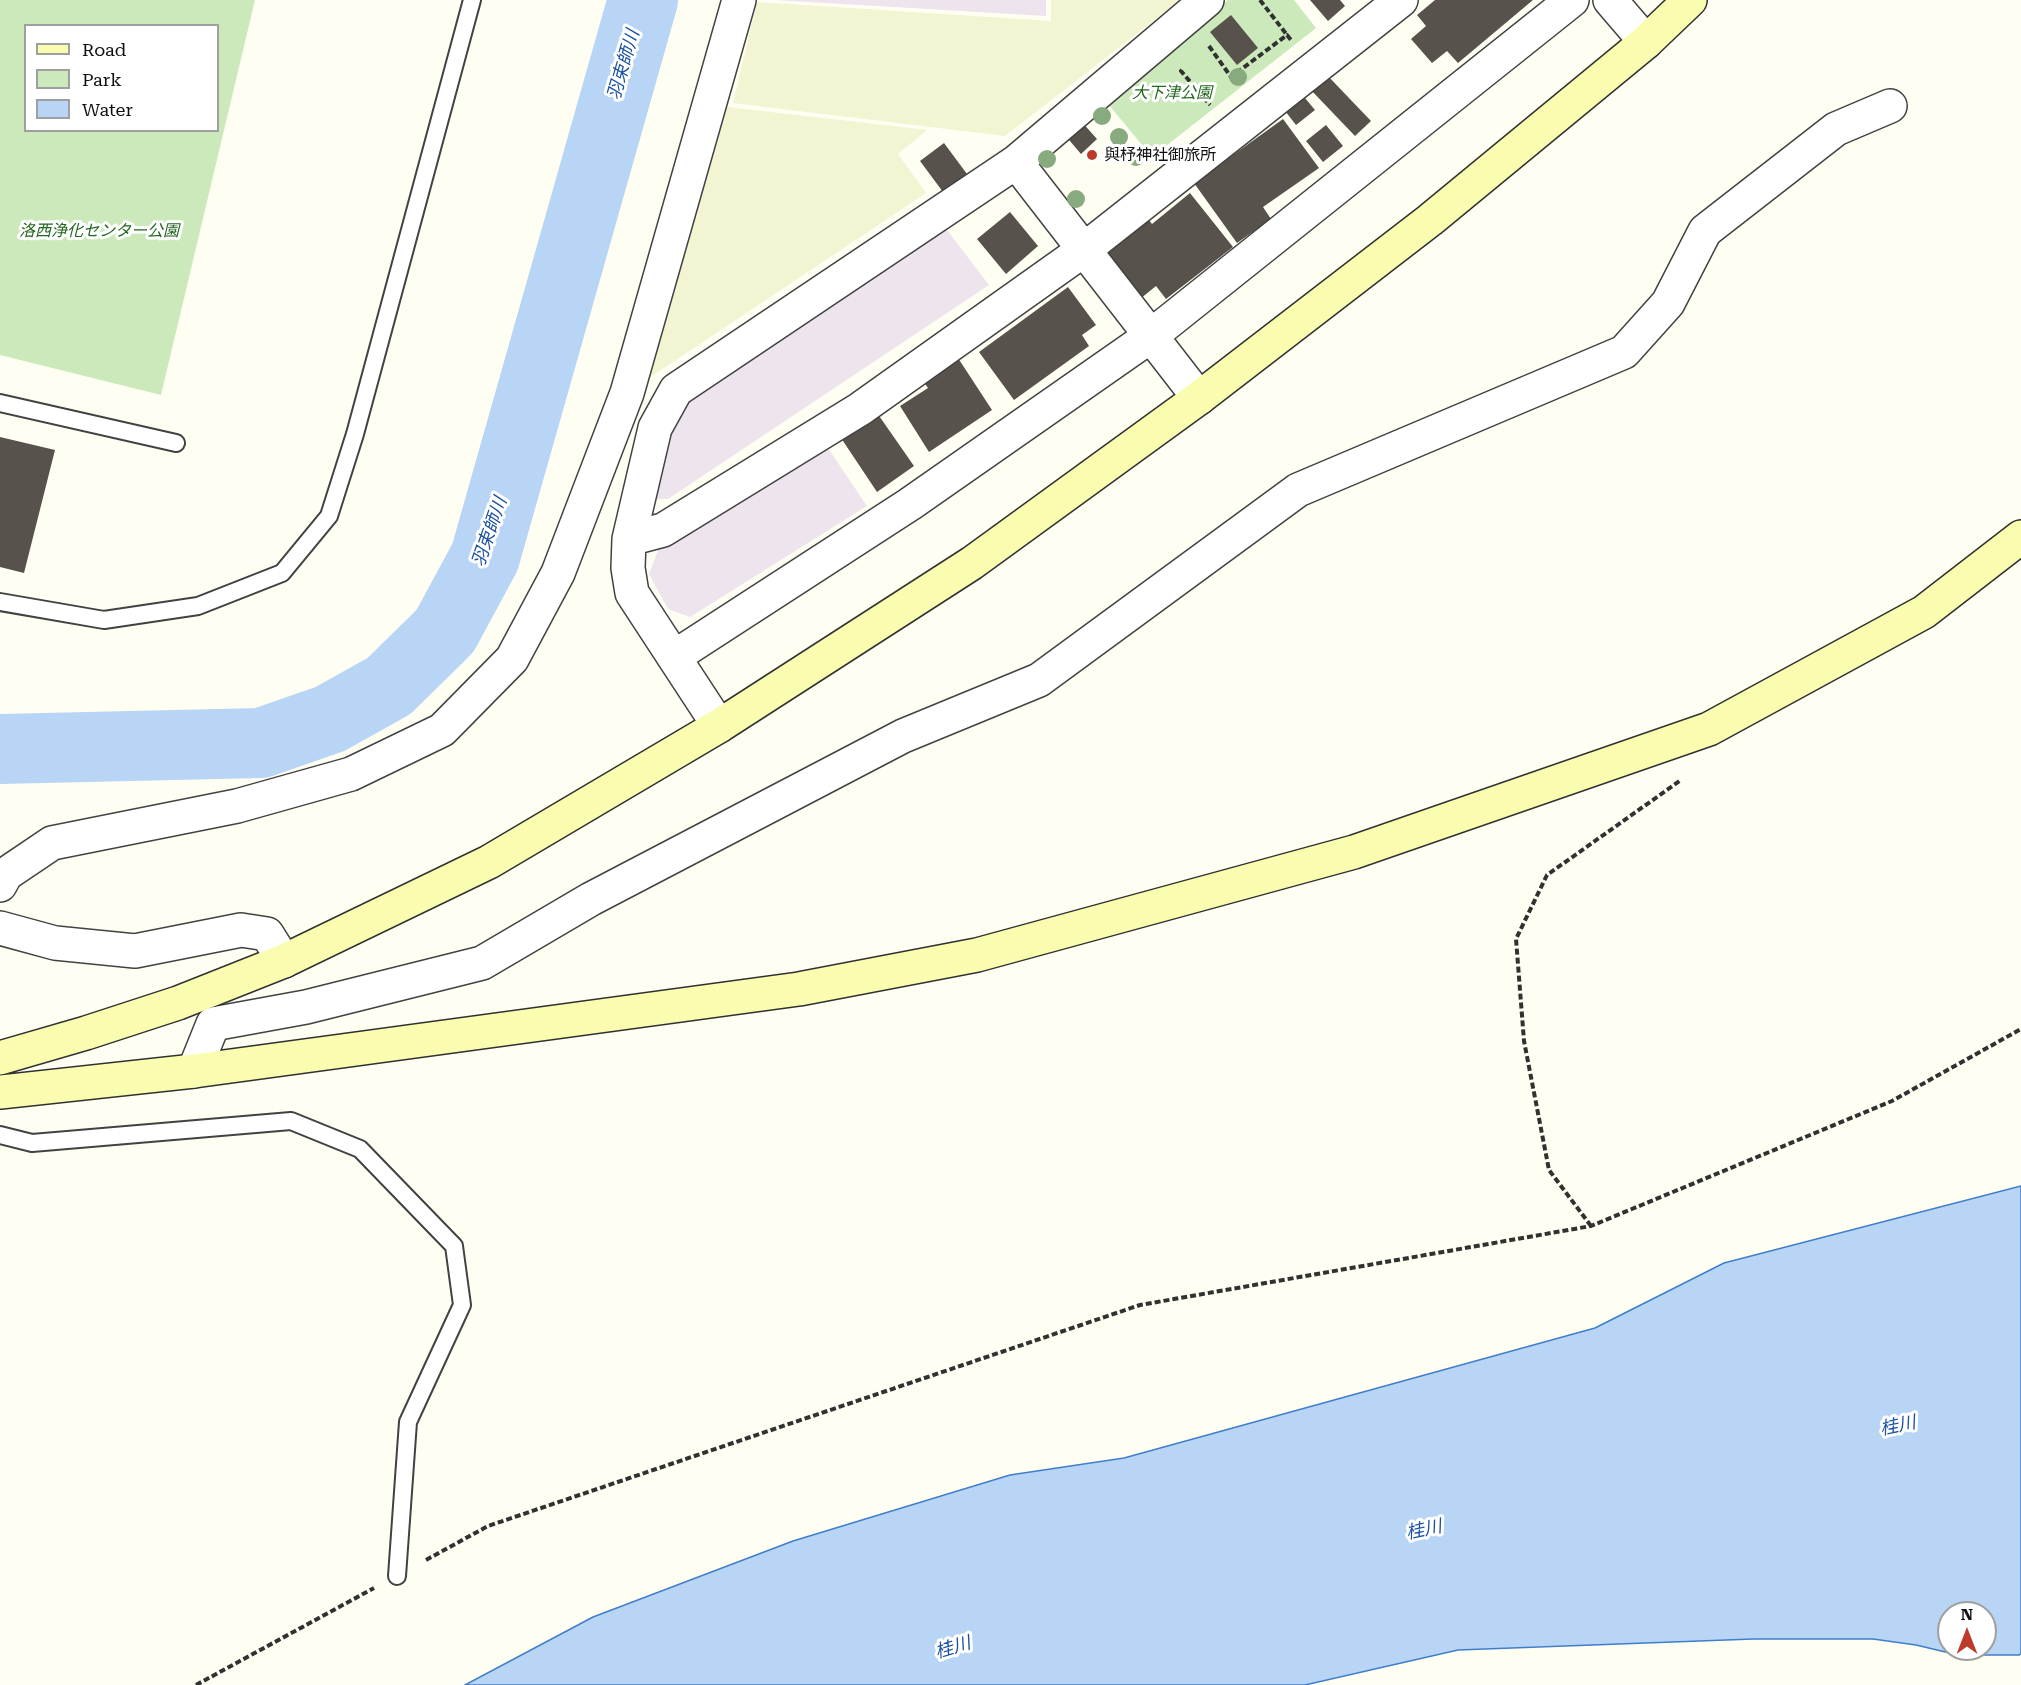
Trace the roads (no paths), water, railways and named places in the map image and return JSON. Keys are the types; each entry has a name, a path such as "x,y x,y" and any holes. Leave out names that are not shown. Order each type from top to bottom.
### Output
{"street":[{"path":"0,885 6,874 52,843 237,806 351,774 442,730 512,659 558,573 627,393 739,0"},
{"path":"629,539 663,530 860,409 1085,249 1401,0"},
{"path":"674,657 910,504 1152,336 1572,0"},
{"path":"1610,0 1646,42"},
{"path":"0,1058 86,1034 178,1003 284,961 489,862 719,726 972,563 1199,398 1430,220 1646,42 1690,0"},
{"path":"719,726 632,593 628,568 629,539 655,428 676,390 1016,162 1197,8"},
{"path":"194,1071 213,1024 306,1007 483,963 591,899 903,736 1040,680 1298,490 1624,352 1668,303 1705,231 1836,129 1890,106"},
{"path":"1016,162 1199,398"},
{"path":"0,1092 194,1071 799,989 977,955 1353,852 1709,729 1924,612 2021,537"},
{"path":"0,928 55,943 135,951 241,930 267,933 284,961"}],"lane":[{"path":"0,602 104,620 198,606 282,573 329,516 356,434 472,0"},
{"path":"0,403 176,443"},
{"path":"0,1134 32,1143 291,1121 360,1149 454,1246 462,1305 408,1422 397,1576"}],"water":[{"name":"桂川","path":"2021,1186 2021,1654 1997,1655 1997,1601 1937,1601 1937,1650 1873,1639 1753,1639 1458,1650 1305,1685 465,1685 593,1617 793,1541 1010,1475 1124,1458 1595,1328 1724,1263"}],"waterway":[{"name":"羽束師川","path":"0,749 261,743 330,719 389,686 445,631 485,557 643,0"}],"place":[{"name":"與杼神社御旅所","path":"1092,155"}],"park label":[{"name":"大下津公園","path":"1172,93"},
{"name":"洛西浄化センター公園","path":"99,231"}]}
